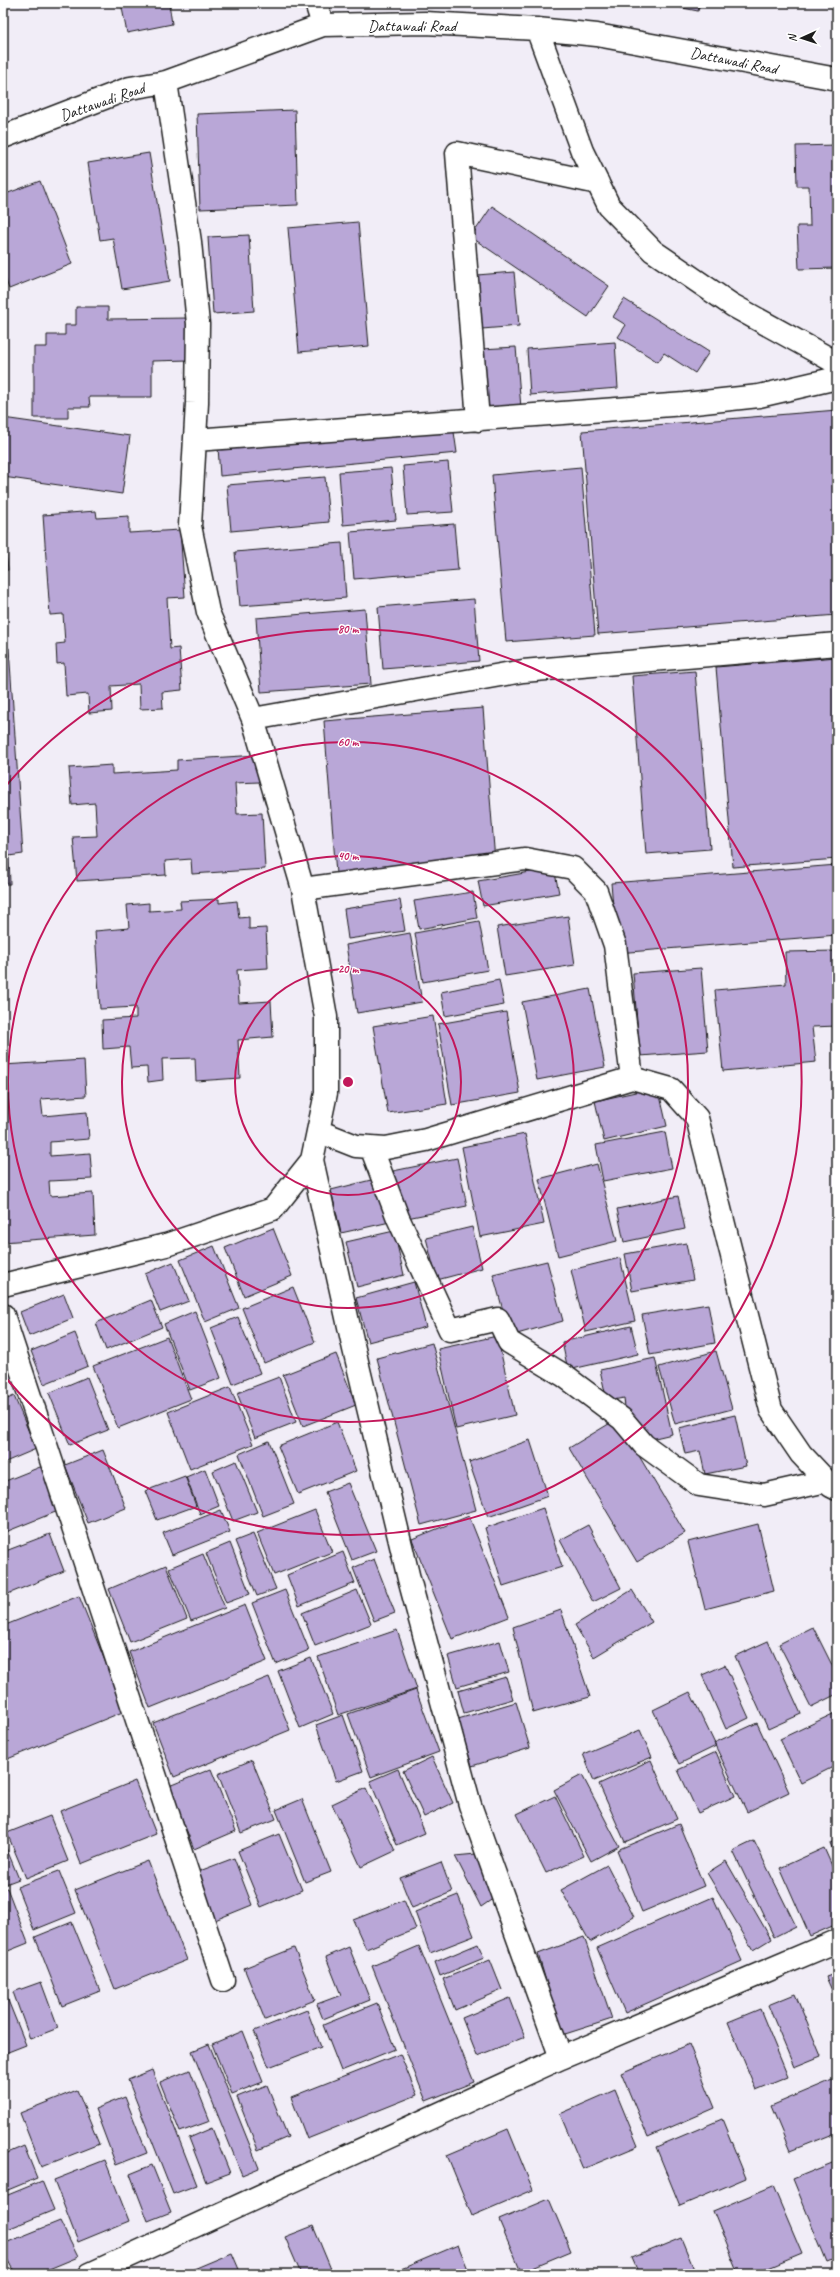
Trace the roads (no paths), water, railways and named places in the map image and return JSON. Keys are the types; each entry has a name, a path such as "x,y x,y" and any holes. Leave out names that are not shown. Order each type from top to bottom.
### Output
{"street":[{"path":"316,3 322,25"},
{"name":"Dattawadi Road","path":"3,137 130,88 166,82 322,25 425,23 537,29 597,35 837,79"},
{"path":"537,29 582,151 609,206 653,251 732,305 837,363"},
{"path":"166,82 190,242 198,324 195,440 190,526 208,612 254,719 303,889 326,1017 326,1093 312,1160 354,1349 409,1579 470,1806 562,2058"},
{"path":"478,420 457,153 598,184"},
{"path":"195,440 685,404 759,396 837,378"},
{"path":"254,719 523,671 837,644"},
{"path":"303,889 525,858 573,868 596,891 615,945 632,1078"},
{"path":"318,1131 356,1146 386,1148 426,1140 632,1078 671,1089 697,1118 771,1410 801,1454 832,1485"},
{"path":"371,1147 398,1218 450,1330 498,1319 509,1342 563,1375 622,1419 644,1445 699,1485 764,1494 832,1485"},
{"path":"3,1285 166,1245 274,1208 312,1160"},
{"path":"3,1315 223,1980"},
{"path":"90,2274 562,2058 837,1941"}]}
